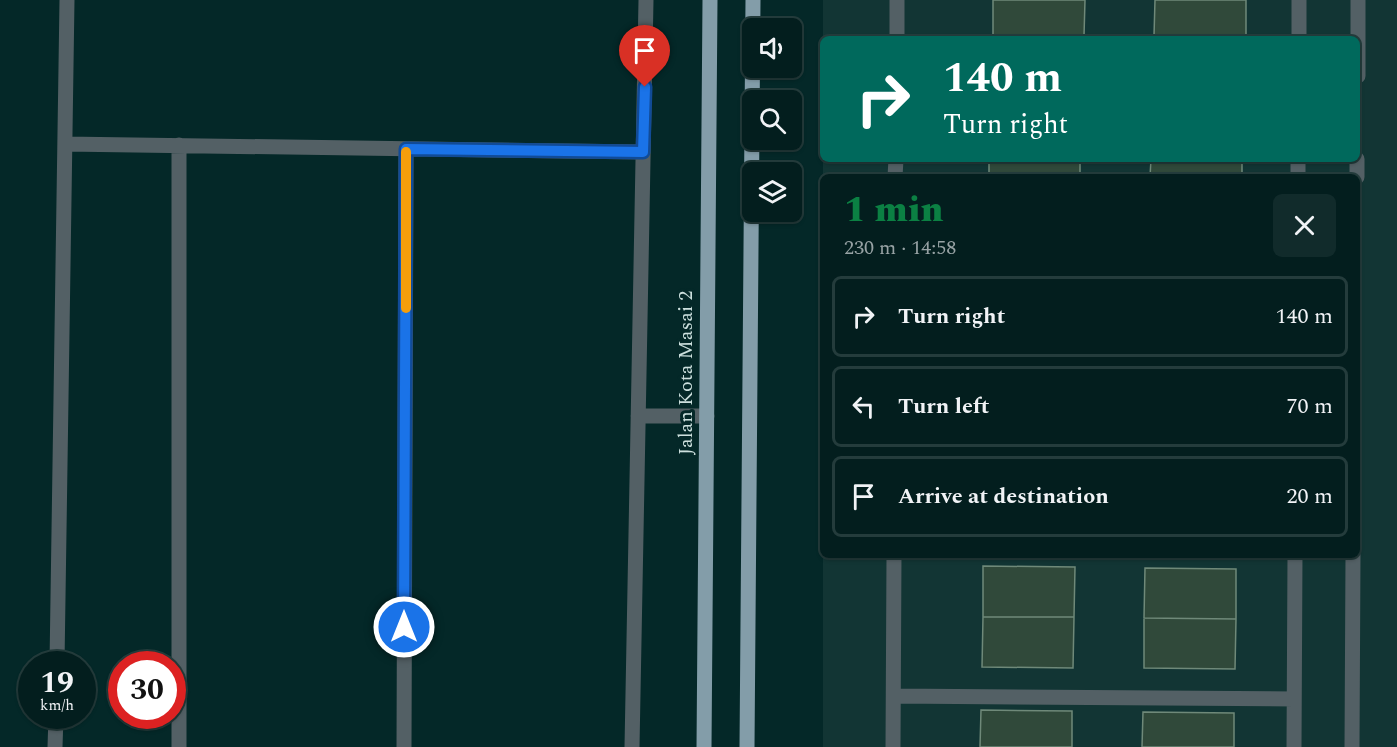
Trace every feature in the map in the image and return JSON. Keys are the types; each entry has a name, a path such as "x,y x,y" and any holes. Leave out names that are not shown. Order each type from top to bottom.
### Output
{"main road":[{"name":"Jalan Kota Masai 2","path":"704,747 710,0"},
{"path":"747,747 753,0"}],"street":[{"path":"57,651 67,0"},
{"path":"632,747 646,0"},
{"path":"897,0 897,36"},
{"path":"1299,0 1299,36"},
{"path":"1358,0 1358,36"},
{"path":"65,144 643,152"},
{"path":"179,146 179,747"},
{"path":"404,747 406,149"},
{"path":"638,416 707,416"},
{"path":"893,747 894,558"},
{"path":"1294,747 1295,558"},
{"path":"1352,747 1353,558"},
{"path":"894,696 1294,699"},
{"path":"55,747 56,729"}],"shaded area":[{"path":"823,0 1397,0 1397,747 823,747 823,558 1360,558 1360,174 823,174 823,162 1360,162 1360,36 823,36"}],"building":[{"path":"993,0 1085,0 1084,36 993,35"},
{"path":"1155,0 1246,0 1246,36 1154,36"},
{"path":"993,35 1084,36 993,36"},
{"path":"989,162 1080,162 1080,174 989,174"},
{"path":"1151,162 1242,162 1242,174 1150,174"},
{"path":"983,566 1075,567 1074,617 983,617"},
{"path":"1145,568 1236,569 1236,619 1144,618"},
{"path":"983,617 1074,617 1073,668 982,667"},
{"path":"1144,618 1236,619 1235,669 1144,668"},
{"path":"981,710 1072,711 1072,747 980,747"},
{"path":"1143,712 1234,713 1234,747 1142,747"}],"slow traffic":[{"path":"406,152 406,308"}],"route":[{"path":"404,627 406,149 643,152 645,87"}]}
